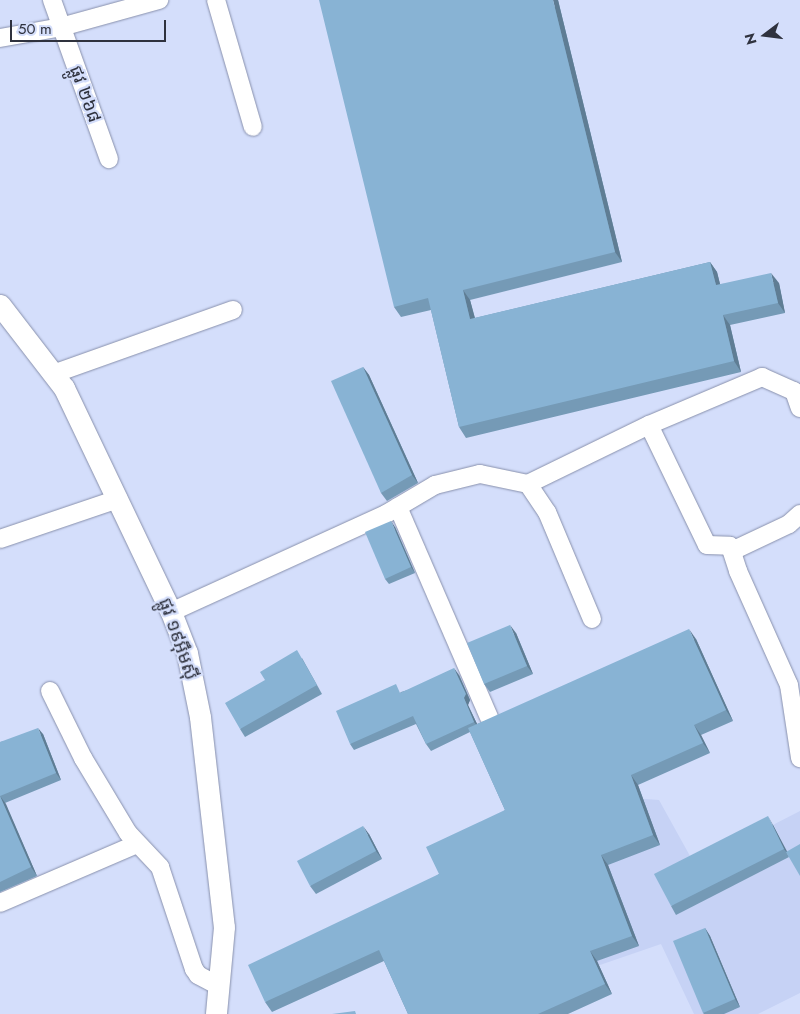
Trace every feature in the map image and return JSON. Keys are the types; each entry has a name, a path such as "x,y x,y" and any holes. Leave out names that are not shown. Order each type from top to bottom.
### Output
{"street":[{"name":"ផ្លូវ ២៦៨","path":"52,0 109,159"},
{"path":"0,38 61,27 159,0"},
{"path":"216,0 253,127"},
{"name":"ផ្លូវ ១៩អ៊ឹមស៊ី","path":"0,305 64,388 171,612 194,685 208,778 224,927 221,970 217,985 216,1014"},
{"path":"53,374 233,310"},
{"path":"171,612 398,507 434,485 466,475 496,476 528,484 649,425 762,376 797,390 800,408"},
{"path":"649,425 707,545 727,543 732,551 789,685 800,758"},
{"path":"528,484 547,512 592,619"},
{"path":"0,539 118,499"},
{"path":"398,507 489,717"},
{"path":"732,551 789,524 800,514"},
{"path":"50,691 84,758 137,844 160,867 194,970 198,976 217,985"},
{"path":"0,903 137,844"}],"shaded area":[{"path":"608,796 659,800 695,865 800,811 800,993 758,1014 694,1014 661,944 597,966 544,824"}],"building":[{"path":"319,0 553,0 615,252 463,290 470,319 710,262 716,285 771,273 778,303 723,315 734,361 459,427 428,298 394,307"},
{"path":"363,367 412,475 381,493 331,381"},
{"path":"391,521 411,567 385,579 365,532"},
{"path":"510,625 527,666 484,684 467,643"},
{"path":"689,629 726,710 694,725 703,743 631,775 653,835 601,855 632,936 590,951 605,984 538,1014 408,1014 379,950 265,1002 248,965 439,874 426,847 505,810 468,728"},
{"path":"297,650 317,685 240,729 225,703 265,680 260,672"},
{"path":"454,668 466,694 464,698 474,722 426,744 413,716 350,744 336,711 396,684 400,693"},
{"path":"38,728 56,773 0,796 0,742"},
{"path":"0,796 31,867 0,882"},
{"path":"768,816 784,849 671,906 654,874"},
{"path":"363,826 376,851 310,886 297,861"},
{"path":"800,844 800,876 786,852"},
{"path":"705,928 735,999 703,1013 673,941"},
{"path":"355,1011 356,1014 332,1014"}]}
